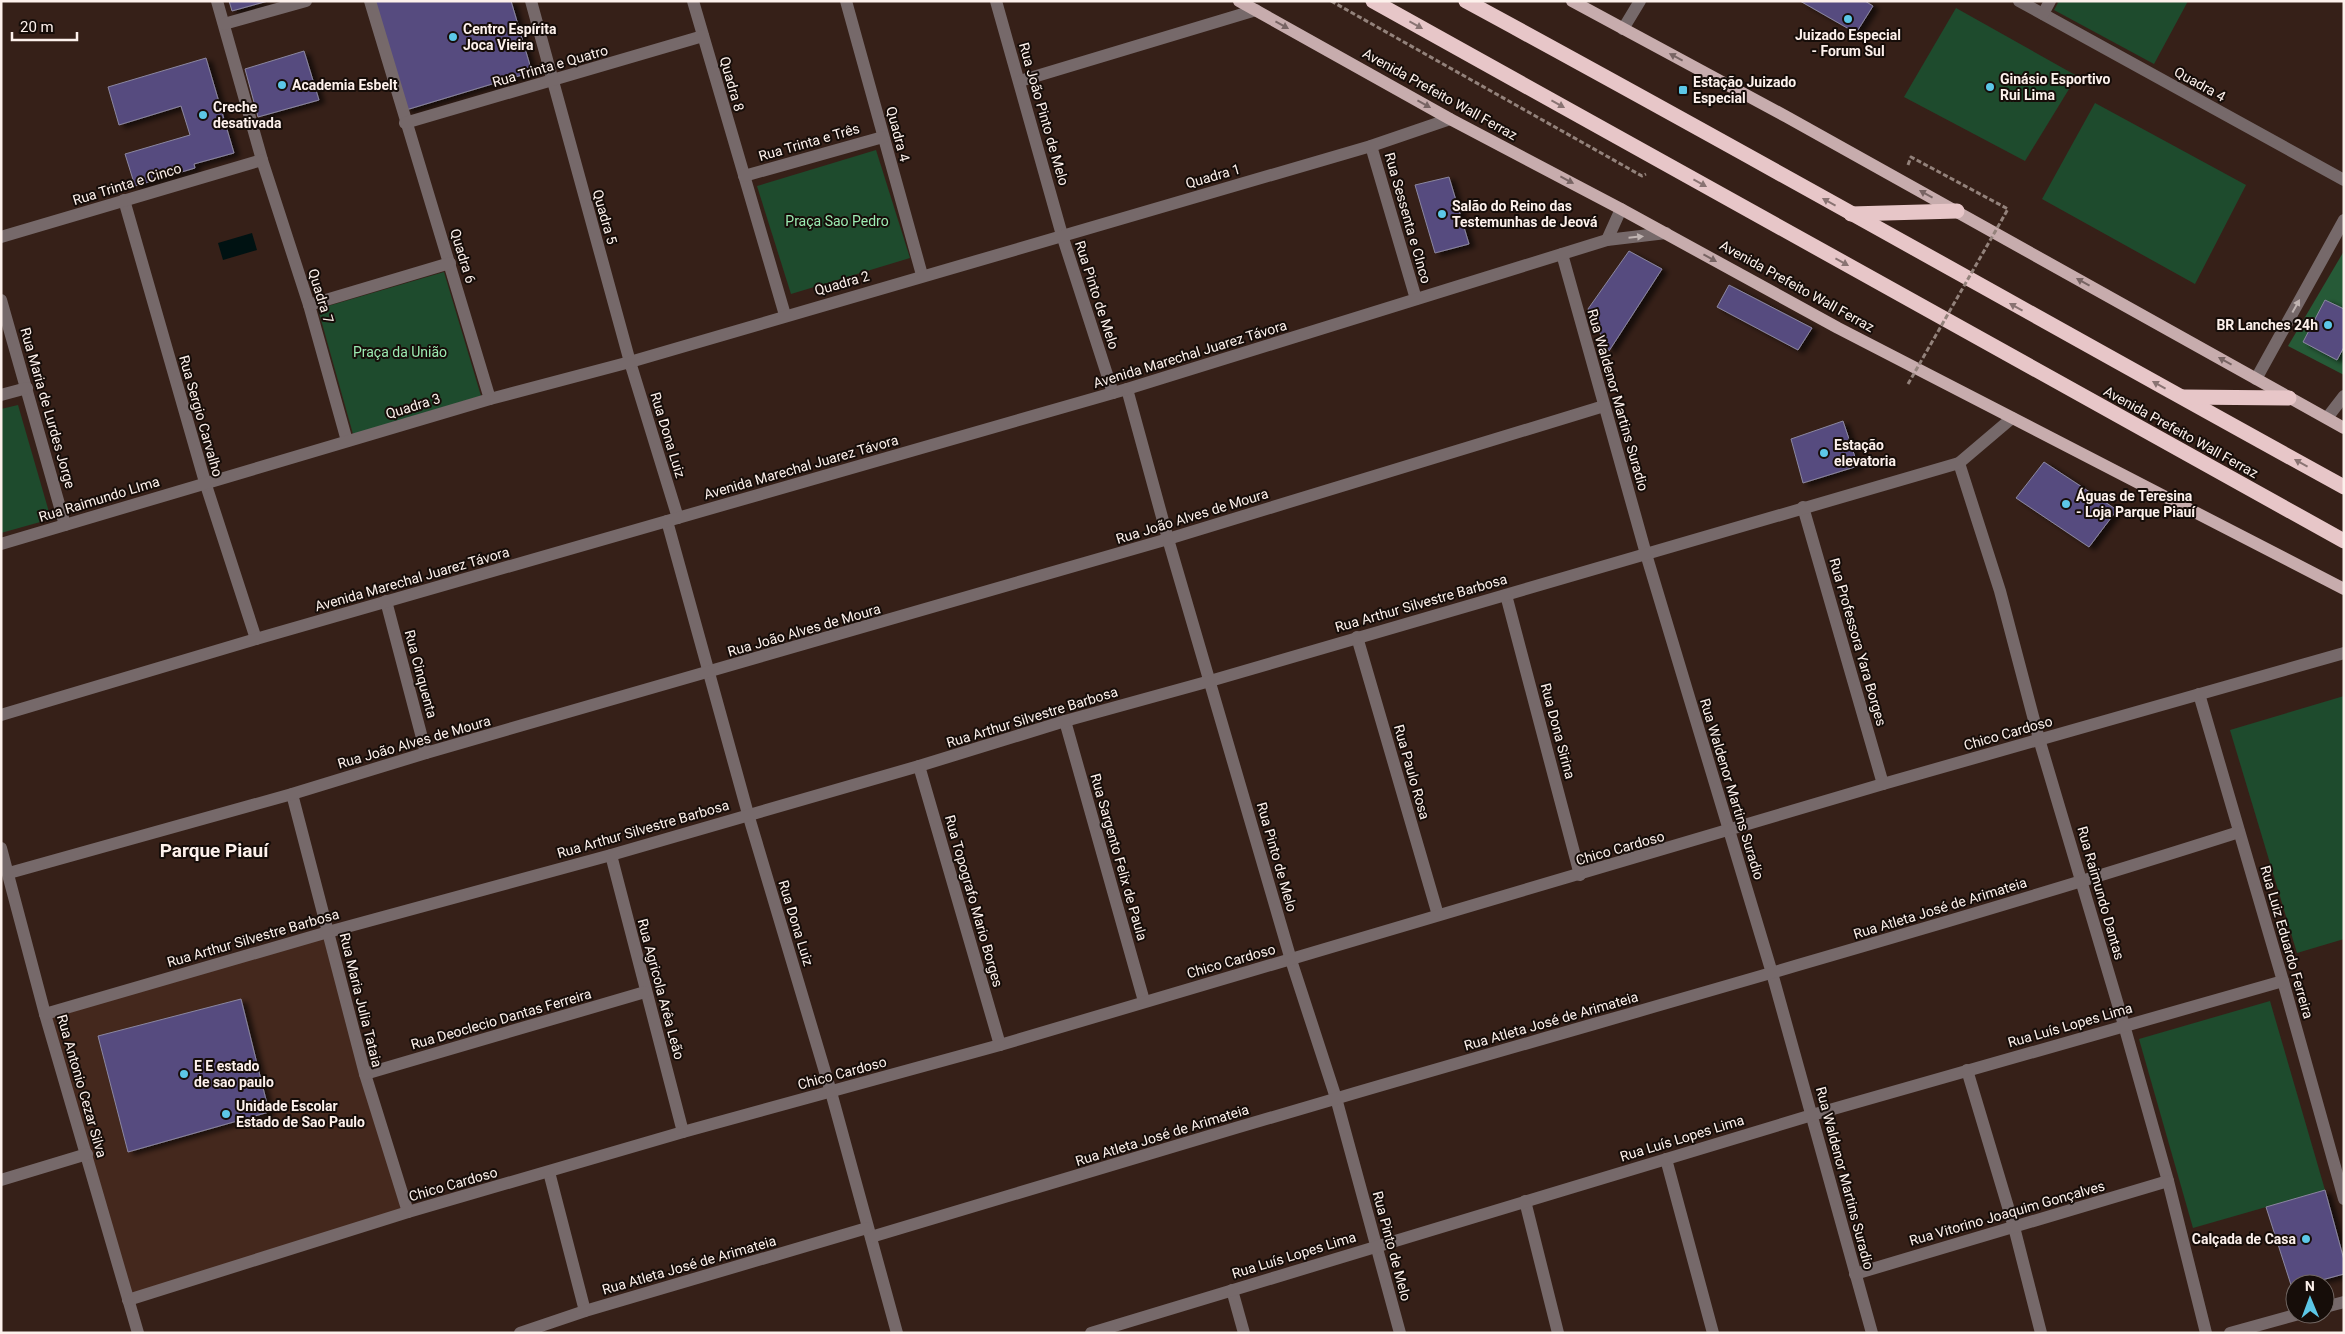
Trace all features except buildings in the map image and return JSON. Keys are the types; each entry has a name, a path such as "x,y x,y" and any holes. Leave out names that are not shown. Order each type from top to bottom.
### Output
{"highway":[{"name":"Avenida Prefeito Wall Ferraz","path":"1373,1 2344,541"},
{"path":"1466,1 1621,85 2344,487"},
{"path":"1850,214 1957,211"},
{"path":"2180,396 2289,398"}],"main road":[{"name":"Avenida Prefeito Wall Ferraz","path":"1239,1 1450,119 1622,209 1838,328 2344,589"},
{"path":"1572,1 1957,211 2344,428"}],"street":[{"name":"Quadra 7","path":"217,1 262,160 308,305 347,441"},
{"path":"224,24 306,1"},
{"name":"Quadra 6","path":"370,1 405,123 450,263 490,398"},
{"name":"Quadra 5","path":"531,1 630,362"},
{"name":"Quadra 8","path":"693,1 785,316"},
{"name":"Quadra 4","path":"846,1 922,275"},
{"name":"Rua João Pinto de Melo","path":"996,1 1062,235"},
{"path":"1623,29 1640,1"},
{"path":"2019,1 2042,14 2050,1"},
{"path":"1020,81 1256,10"},
{"name":"Quadra 4","path":"2042,14 2344,180"},
{"name":"Rua Trinta e Quatro","path":"405,123 702,36"},
{"path":"1371,146 1450,119"},
{"name":"Rua Trinta e Três","path":"744,176 883,137"},
{"name":"Quadra 1","path":"1062,235 1371,146"},
{"name":"Rua Sessenta e CInco","path":"1371,146 1416,299"},
{"name":"Rua Trinta e Cinco","path":"1,237 262,160"},
{"name":"Rua Sergio Carvalho","path":"124,200 204,482 256,639"},
{"path":"1607,240 1622,209"},
{"path":"2256,379 2344,220"},
{"name":"Avenida Marechal Juarez Távora","path":"1,715 256,639 1127,389 1607,240 1666,233"},
{"name":"Quadra 2","path":"630,362 1062,235"},
{"name":"Rua Pinto de Melo","path":"1062,235 1113,393"},
{"name":"Rua Waldenor Martins Suradio","path":"1562,254 1646,554 1772,974 1872,1333"},
{"path":"308,305 450,263"},
{"name":"Rua Maria de Lurdes Jorge","path":"1,300 65,525"},
{"name":"Quadra 3","path":"204,482 490,398 630,362"},
{"name":"Rua Dona Luiz","path":"630,362 672,520 709,673 748,814 831,1092 897,1333"},
{"path":"1,396 27,388"},
{"name":"Rua Pinto de Melo","path":"1127,389 1168,539 1291,960 1336,1098 1400,1333"},
{"path":"2327,418 2344,396"},
{"name":"Rua João Alves de Moura","path":"9,874 292,794 426,753 709,673 1168,539 1604,406"},
{"name":"Rua Arthur Silvestre Barbosa","path":"45,1014 328,932 611,855 919,766 1065,721 1210,681 1959,463 2012,418"},
{"name":"Rua Raimundo Dantas","path":"1959,463 2000,591 2039,740 2124,1024 2168,1181 2206,1333"},
{"name":"Rua Raimundo LIma","path":"1,544 204,482"},
{"name":"Rua Professora Yara Borges","path":"1803,507 1883,784"},
{"name":"Rua Dona Sirina","path":"1506,595 1580,875"},
{"name":"Rua Cinquenta","path":"386,602 426,753"},
{"name":"Rua Paulo Rosa","path":"1357,637 1438,915"},
{"name":"Chico Cardoso","path":"128,1300 408,1212 683,1132 1000,1045 1883,784 2344,653"},
{"name":"Rua Luiz Eduardo Ferreira","path":"2199,694 2283,981 2344,1199"},
{"name":"Rua Sargento Felix de Paula","path":"1065,721 1144,1001"},
{"name":"Rua Topografo Mario Borges","path":"919,766 1000,1045"},
{"name":"Rua Maria Julia Tataia","path":"292,794 365,1074 408,1212"},
{"name":"Rua Atleta José de Arimateia","path":"520,1333 586,1311 1772,974 2082,882 2239,832"},
{"name":"Rua Antonio Cezar Silva","path":"1,848 45,1014 138,1333"},
{"name":"Rua Agricola Arêa Leão","path":"611,855 645,992 683,1132"},
{"name":"Rua Luís Lopes Lima","path":"1091,1333 1376,1245 1812,1115 2124,1024 2283,981"},
{"name":"Rua Deoclecio Dantas Ferreira","path":"365,1074 645,992"},
{"path":"1967,1070 2014,1226 2041,1333"},
{"path":"1,1180 87,1154"},
{"path":"1666,1159 1713,1333"},
{"path":"549,1172 586,1311"},
{"name":"Rua Vitorino Joaquim Gonçalves","path":"1855,1274 2168,1181"},
{"path":"1524,1201 1558,1333"},
{"path":"1232,1290 1244,1333"},
{"path":"2230,1333 2285,1318"}],"path":[{"path":"1331,1 1642,176 1668,165"},
{"path":"1908,384 2008,209 1911,157 1907,164 1915,169"}],"shaded area":[{"path":"252,233 257,250 223,260 218,243"},
{"name":"Unidade Escolar Estado de Sao Paulo","path":"328,932 408,1212 128,1300 45,1014"}],"green space":[{"path":"2059,1 2188,1 2154,64 2054,10"},
{"name":"Ginásio Esportivo Rui Lima","path":"1956,8 2077,76 2025,161 1904,97"},
{"path":"2095,103 2246,185 2195,284 2042,199"},
{"name":"Praça Sao Pedro","path":"876,150 910,258 791,294 757,186"},
{"path":"2344,251 2344,375 2288,346"},
{"name":"Praça da União","path":"444,272 481,396 353,434 318,309"},
{"path":"18,405 51,519 1,533 1,409"},
{"path":"2344,696 2344,939 2297,953 2230,730"},
{"path":"2270,1001 2325,1190 2193,1228 2139,1039"}],"place":[{"name":"Juizado Especial - Forum Sul","path":"1848,19"},
{"name":"Centro Espírita Joca Vieira","path":"453,37"},
{"name":"Academia Esbelt","path":"282,85"},
{"name":"Ginásio Esportivo Rui Lima","path":"1990,87"},
{"name":"Estação Juizado Especial","path":"1683,90"},
{"name":"Creche desativada","path":"203,115"},
{"name":"Salão do Reino das Testemunhas de Jeová","path":"1442,214"},
{"name":"BR Lanches 24h","path":"2328,325"},
{"name":"Estação elevatoria","path":"1824,453"},
{"name":"Águas de Teresina - Loja Parque Piauí","path":"2066,504"},
{"name":"E E estado de sao paulo","path":"184,1074"},
{"name":"Unidade Escolar Estado de Sao Paulo","path":"226,1114"},
{"name":"Calçada de Casa","path":"2306,1239"}],"district":[{"name":"Parque Piauí","path":"214,850"}]}
